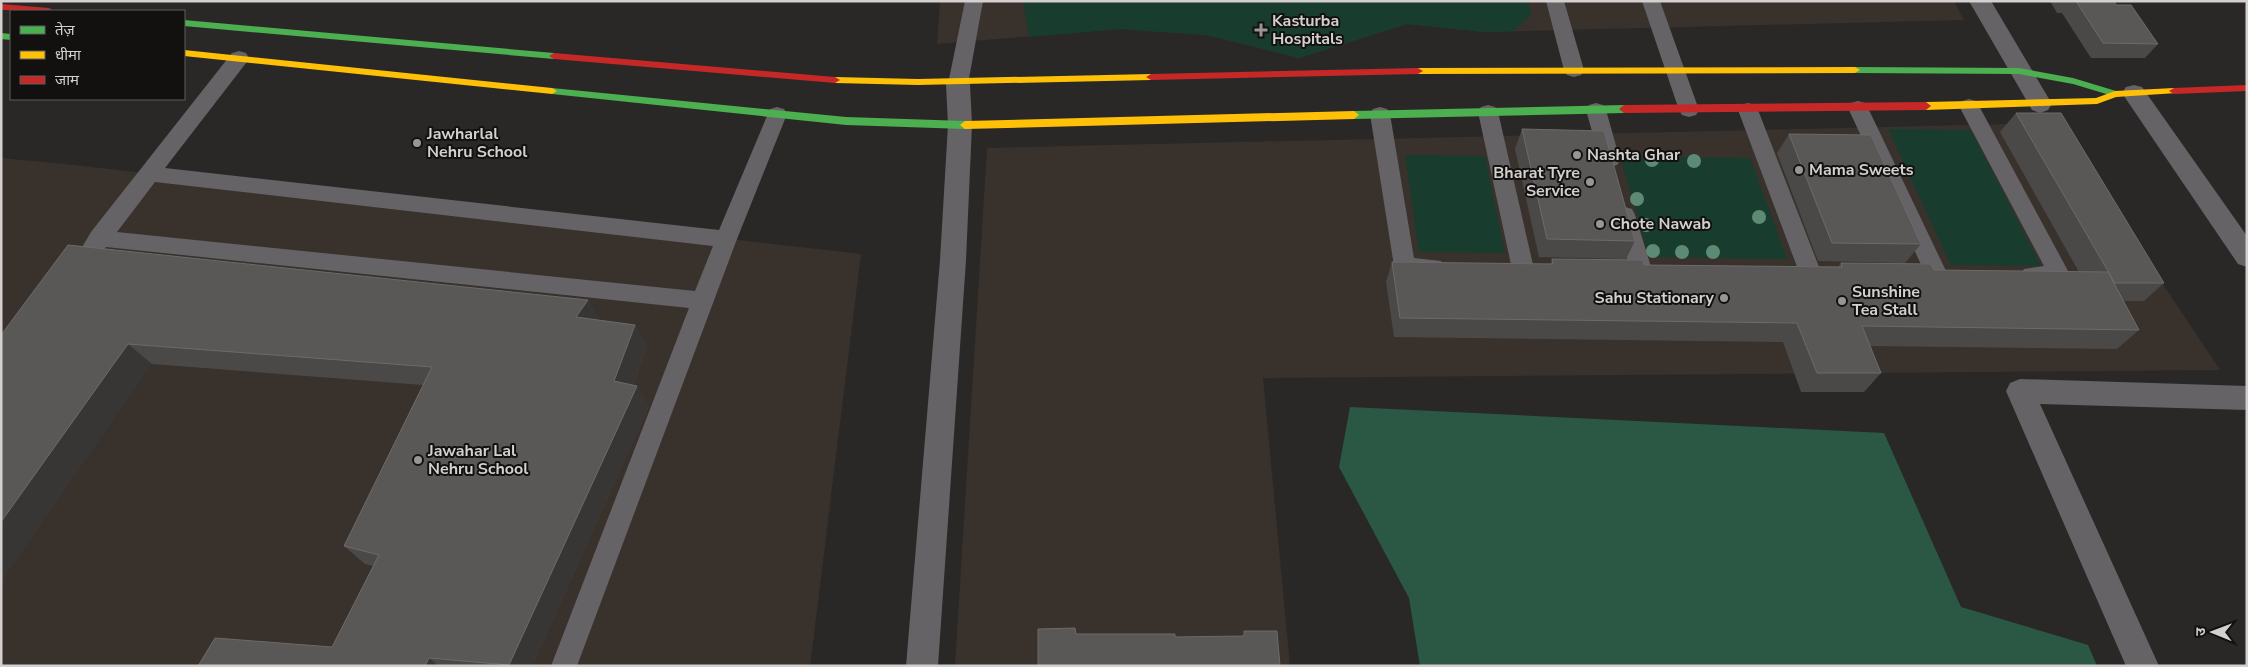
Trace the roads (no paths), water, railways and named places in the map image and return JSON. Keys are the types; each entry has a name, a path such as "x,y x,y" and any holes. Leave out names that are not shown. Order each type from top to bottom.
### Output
{"main road":[{"path":"1,7 37,10"},
{"path":"185,23 856,82 958,84 1351,72 1540,70 2019,71 2124,93"},
{"path":"185,53 777,114 846,120 960,125 1488,112 1550,106 1596,110 1748,110 2040,104 2097,101 2124,93 2247,88"},
{"path":"1540,70 1544,86"}],"street":[{"path":"1980,1 2019,71 2040,104"},
{"path":"922,666 953,260 960,125 958,84"},
{"path":"2124,93 2247,257"},
{"path":"2143,666 2020,391 2247,398"}],"lane":[{"path":"958,84 974,1"},
{"path":"1555,1 1574,70"},
{"path":"1651,1 1690,110"},
{"path":"82,262 239,58"},
{"path":"1969,106 2059,275 2012,274"},
{"path":"1858,108 1935,273"},
{"path":"1596,110 1640,270"},
{"path":"1748,110 1819,272 1785,272"},
{"path":"1488,112 1523,268"},
{"path":"564,666 702,301 777,114"},
{"path":"1380,114 1406,266 1455,267"},
{"path":"148,174 726,239"},
{"path":"100,238 702,301"}],"place":[{"name":"Kasturba Hospitals","path":"1261,30"},
{"name":"Jawharlal Nehru School","path":"417,143"},
{"name":"Nashta Ghar","path":"1577,155"},
{"name":"Mama Sweets","path":"1799,170"},
{"name":"Bharat Tyre Service","path":"1590,182"},
{"name":"Chote Nawab","path":"1600,224"},
{"name":"Sahu Stationary","path":"1724,298"},
{"name":"Sunshine Tea Stall","path":"1842,301"},
{"name":"Jawahar Lal Nehru School","path":"418,460"}]}
